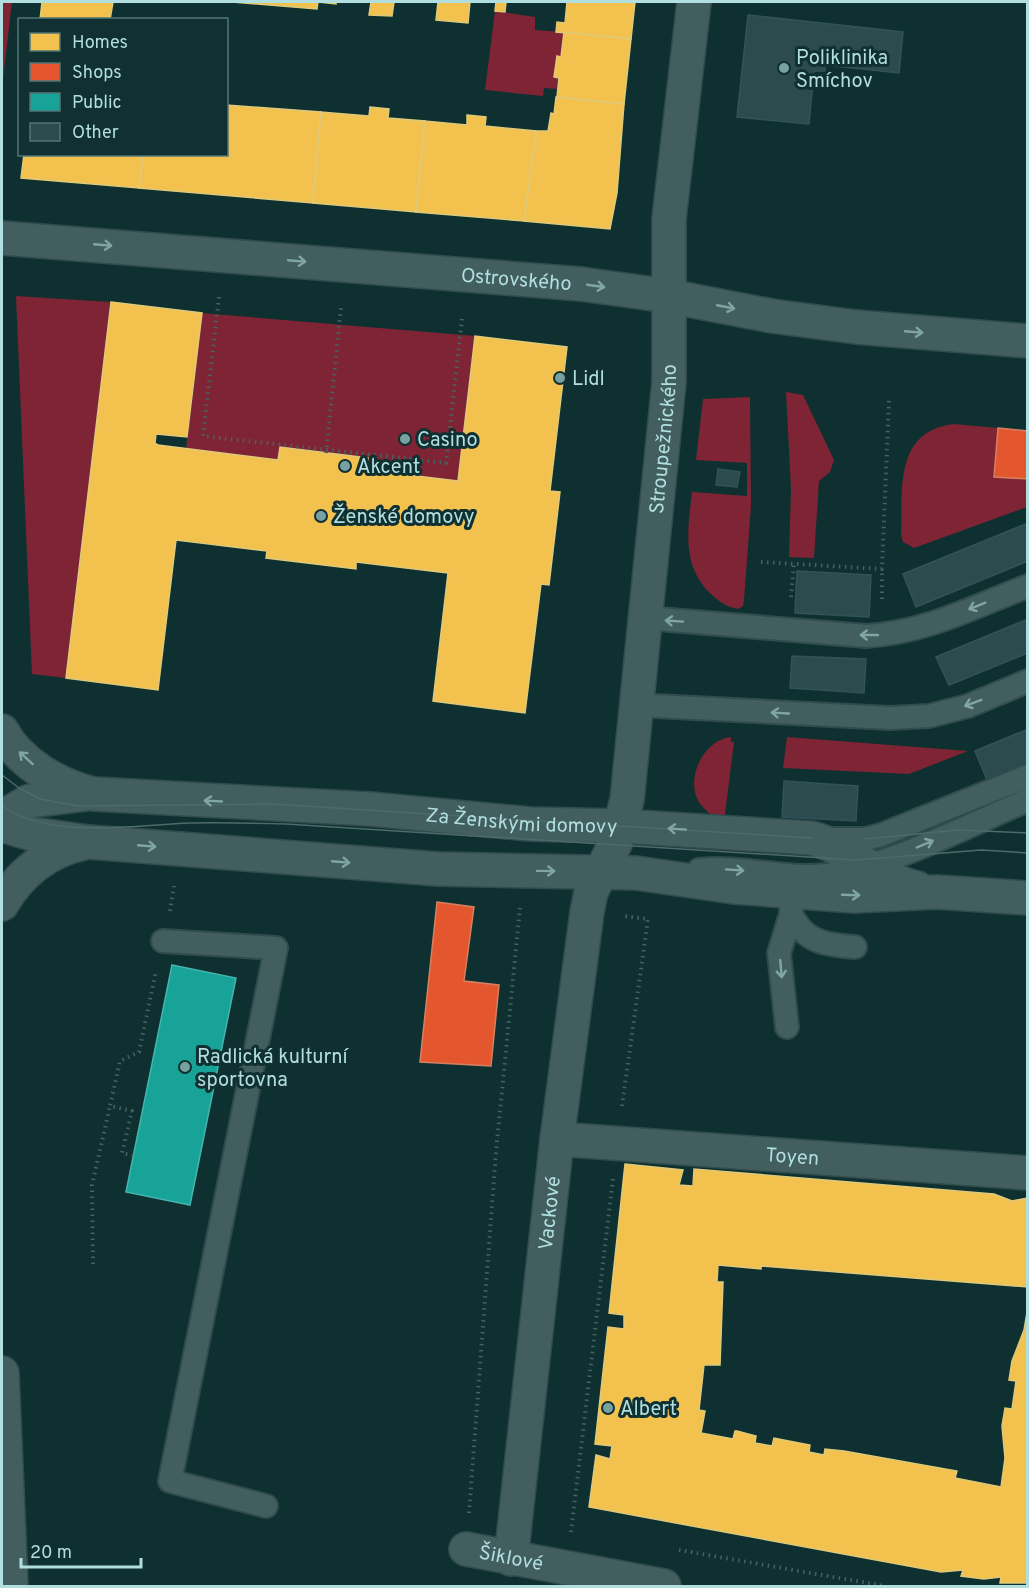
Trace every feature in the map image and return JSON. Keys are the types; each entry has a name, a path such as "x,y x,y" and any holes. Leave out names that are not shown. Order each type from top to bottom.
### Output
{"street":[{"name":"Stroupežnického","path":"602,872 620,826 627,800 669,382 669,219 694,2"},
{"name":"Ostrovského","path":"2,238 581,284 669,296 772,316 846,326 1028,342"},
{"path":"2,731 31,763 51,778 94,794"},
{"name":"Za Ženskými domovy","path":"94,794 370,809 530,824 620,826 736,824 827,842 904,885 937,892"},
{"path":"2,817 20,805 40,799 94,794"},
{"name":"Za Ženskými domovy","path":"2,825 32,834 89,842 438,869 656,874 726,886 791,903 854,896 937,892 1028,898"},
{"path":"2,904 16,884 39,862 60,850 89,842"},
{"name":"Vackové","path":"512,1559 557,1139 587,912 591,892 602,872"},
{"name":"Toyen","path":"557,1139 1028,1173"},
{"path":"2,1373 11,1587"},
{"name":"Šiklové","path":"466,1549 664,1587"}],"lane":[{"path":"646,618 866,636 897,634 926,627 1028,586"},
{"path":"636,705 890,718 929,716 968,706 1028,681"},
{"path":"811,838 845,840 881,835 1028,776"},
{"path":"656,874 722,869 826,875 866,865 913,849 1028,800"},
{"path":"791,903 804,935 816,942 855,947"},
{"path":"787,1026 779,952 791,903"},
{"path":"163,941 276,948 170,1481 266,1506"}],"path":[{"path":"219,297 203,436 446,463 462,318"},
{"path":"327,451 341,308"},
{"path":"882,599 889,400"},
{"path":"761,562 882,569"},
{"path":"790,608 794,564"},
{"path":"466,1549 496,1152 520,907 516,900"},
{"path":"520,907 531,908"},
{"path":"566,1570 617,1145 648,919 587,912"},
{"path":"93,1264 92,1185 120,1061"},
{"path":"110,1106 132,1111 122,1153 133,1156"},
{"path":"571,1530 582,1532"},
{"path":"675,1549 885,1587"}],"shaded area":[{"path":"2,2 12,2 2,88"},
{"path":"495,11 535,17 535,30 564,32 561,57 557,56 554,77 559,78 558,89 544,88 543,96 485,90"},
{"path":"16,296 111,302 66,678 32,674"},
{"path":"202,313 475,336 458,481 367,470 368,458 280,447 278,460 186,449"},
{"path":"786,392 803,395 834,460 830,472 819,481 814,558 789,557 791,489"},
{"path":"750,397 751,506 744,600 743,606 738,609 719,601 701,582 694,570 688,532 692,492 747,496 747,463 696,460 703,399"},
{"path":"954,424 998,428 994,476 1027,479 1027,507 914,548 903,542 901,534 903,481 906,465 911,450 921,438 935,429"},
{"path":"731,737 731,742 734,742 725,814 723,817 715,818 701,805 696,795 695,774 704,754 721,740"},
{"path":"787,737 968,751 909,774 783,768"}],"building: Homes":[{"path":"42,2 113,2 110,18 40,18"},
{"path":"232,2 318,2 317,9"},
{"path":"371,2 394,2 392,16 369,15"},
{"path":"438,2 470,2 468,23 436,20"},
{"path":"496,2 506,2 505,12 495,11"},
{"path":"567,2 635,2 631,39 556,32 557,22 565,23"},
{"path":"564,32 631,39 624,104 557,97 559,78 554,77 557,56 561,57"},
{"path":"556,97 624,104 617,193 610,229 524,221 536,131 548,131 551,113 554,114"},
{"path":"228,105 321,112 313,203 139,188 143,156 228,156"},
{"path":"370,107 389,109 388,118 425,121 416,212 313,203 321,112 369,116"},
{"path":"467,115 486,117 485,126 536,131 524,221 416,212 425,121 467,125"},
{"path":"24,156 143,156 139,188 21,178"},
{"name":"Ženské domovy","path":"111,302 202,313 187,437 156,434 155,443 158,445 278,460 280,447 368,458 367,470 458,481 475,336 567,347 550,491 560,492 549,585 541,584 525,713 433,701 448,573 356,562 356,569 266,558 267,551 176,540 158,690 66,678"},
{"path":"625,1164 683,1170 679,1185 693,1186 694,1169 994,1194 1012,1201 1028,1198 1028,1287 761,1266 761,1269 718,1265 717,1282 723,1282 720,1365 704,1365 699,1410 705,1411 701,1433 733,1439 737,1431 756,1436 755,1443 772,1446 774,1438 810,1445 809,1452 824,1455 825,1449 844,1451 957,1471 955,1478 1001,1487 1005,1458 1002,1426 1005,1408 1012,1409 1016,1381 1009,1380 1012,1361 1024,1330 1028,1306 1028,1583 1000,1583 1001,1577 984,1579 961,1576 963,1570 941,1572 589,1507 596,1455 610,1459 612,1446 595,1444 608,1327 624,1329 624,1315 609,1313"}],"building: Shops":[{"path":"998,428 1028,431 1028,479 994,477"},
{"path":"437,902 474,907 464,981 499,985 491,1066 420,1062"}],"building: Public":[{"name":"Radlická kulturní sportovna","path":"172,965 236,978 190,1205 126,1192"}],"building: Other":[{"name":"Poliklinika Smíchov","path":"748,15 903,32 899,73 825,65 825,71 814,71 809,124 737,117"},
{"path":"718,469 740,472 737,487 716,485"},
{"path":"1028,523 1028,561 916,607 903,574"},
{"path":"797,571 871,575 869,617 795,613"},
{"path":"1028,619 1028,653 949,685 936,657"},
{"path":"792,656 866,659 864,693 790,688"},
{"path":"1028,729 1028,763 987,780 975,751"},
{"path":"784,781 858,786 856,821 782,817"}],"tram line":[{"path":"2,775 19,788 40,799 78,806 272,804 811,838"},
{"path":"2,806 22,817 68,827 202,823 286,824 856,860 981,850 1028,853"},
{"path":"865,839 958,830 1028,833"}],"place":[{"name":"Poliklinika Smíchov","path":"784,68"},
{"name":"Lidl","path":"560,378"},
{"name":"Casino","path":"405,439"},
{"name":"Akcent","path":"345,466"},
{"name":"Ženské domovy","path":"321,516"},
{"name":"Radlická kulturní sportovna","path":"185,1067"},
{"name":"Albert","path":"608,1408"}]}
